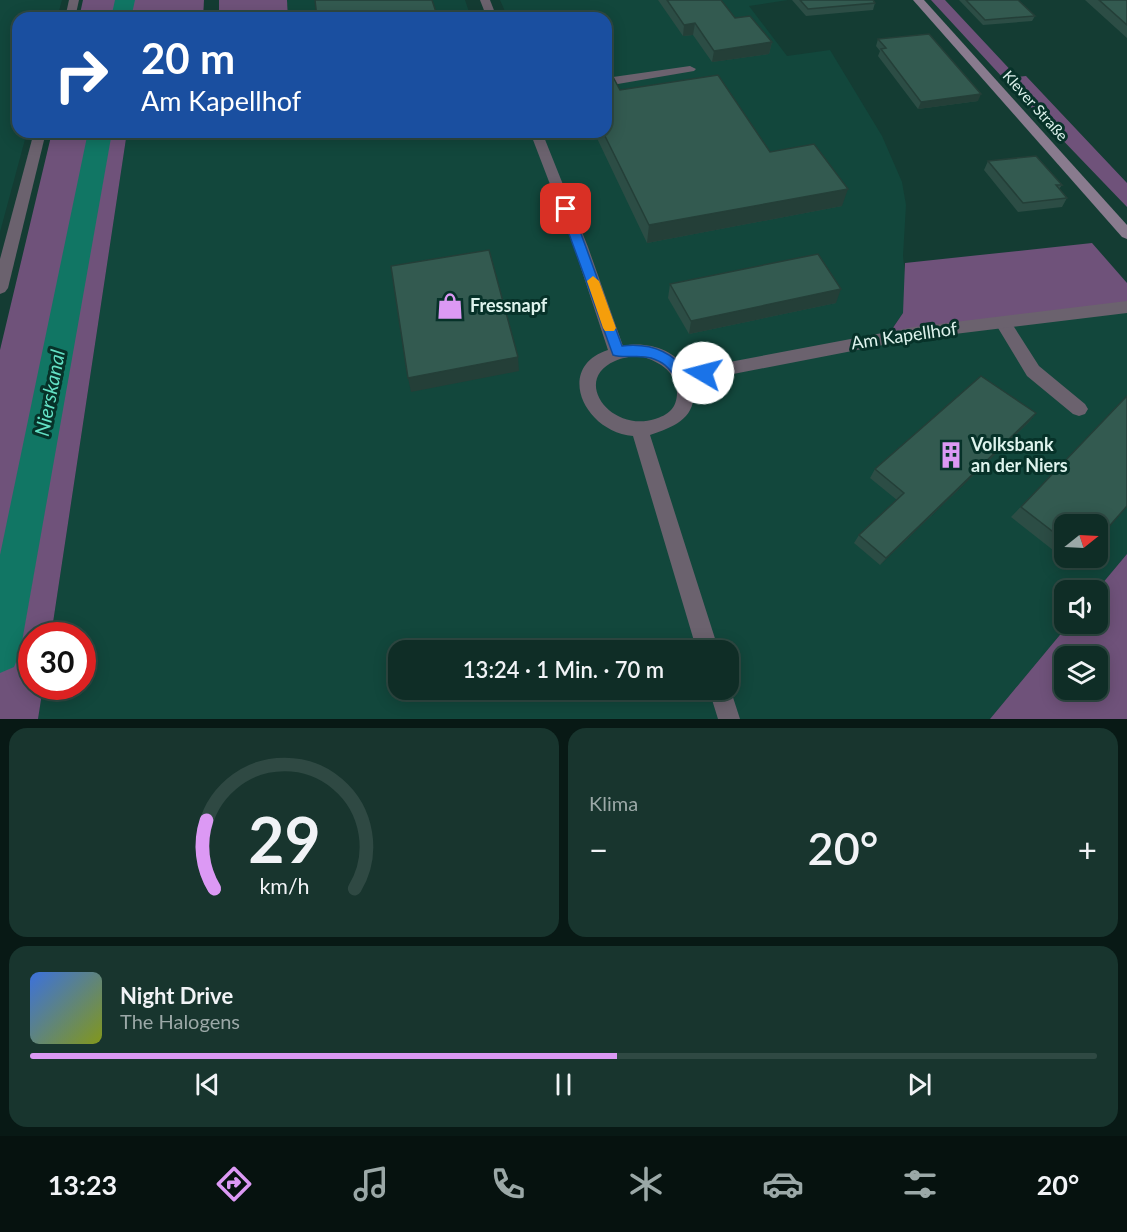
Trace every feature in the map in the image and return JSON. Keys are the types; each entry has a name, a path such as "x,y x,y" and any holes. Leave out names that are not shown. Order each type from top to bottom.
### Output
{"main road":[{"name":"Klever Straße","path":"918,0 1127,234"}],"street":[{"path":"612,81 690,69"},
{"path":"0,288 38,138"},
{"path":"538,138 618,351"},
{"name":"Am Kapellhof","path":"683,377 874,339 1127,307"},
{"path":"1003,323 1033,371 1079,409"},
{"path":"637,350 656,354 673,363 683,377 687,392 683,406 673,419 658,427 640,430 621,428 605,420 593,409 586,395 586,381 592,368 603,358 618,351 637,350"},
{"path":"640,430 705,640"},
{"path":"723,700 729,719"}],"shaded area":[{"path":"0,0 62,0 59,12 12,12 12,138 25,138 0,232"},
{"path":"83,0 204,0 203,12 80,12"},
{"path":"219,0 287,0 288,12 219,12"},
{"path":"287,0 465,0 469,12 288,12"},
{"path":"500,0 788,0 749,6 787,56 830,50 882,136 902,182 906,205 903,256 906,283 903,313 886,337 1127,307 1127,554 1105,580 1054,580 1054,634 1061,634 990,719 38,719 41,700 96,700 96,622 53,622 126,138 612,138 612,12 505,12"},
{"path":"931,0 945,0 1017,77 1026,76 1127,183 1127,207 1003,78"},
{"path":"51,138 126,138 53,622 18,622 18,700 41,700 38,719 0,719 0,350"},
{"path":"1092,243 1127,283 1127,307 886,338 903,313 905,263"},
{"path":"1127,554 1127,719 990,719 1061,634 1108,634 1108,580 1105,580"}],"building":[{"path":"315,0 432,0 436,12 316,12"},
{"path":"667,0 721,0 735,18 750,16 772,42 714,51 695,23 684,25"},
{"path":"800,0 873,0 875,3 808,9"},
{"path":"966,0 1018,0 1035,16 985,20"},
{"path":"1099,0 1127,0 1127,25"},
{"path":"929,34 981,94 921,102 881,49 886,48 878,39"},
{"path":"612,75 620,90 718,75 770,152 814,144 848,189 649,225 606,138 612,138"},
{"path":"1036,156 1062,185 1056,185 1067,198 1023,203 988,161"},
{"name":"Fressnapf","path":"489,250 518,357 408,378 391,266"},
{"path":"818,254 841,289 691,321 670,284"},
{"name":"Volksbank an der Niers","path":"981,376 1036,413 886,558 859,535 904,493 875,469"},
{"path":"1127,396 1127,506 1108,528 1108,514 1054,514 1054,532 1021,507"}],"waterway":[{"name":"Nierskanal","path":"122,12 125,0"},
{"name":"Nierskanal","path":"0,653 99,138"}],"slow traffic":[{"path":"593,281 609,328"}],"place":[{"name":"Fressnapf","path":"450,306"},
{"name":"Volksbank an der Niers","path":"951,455"}],"route":[{"path":"566,209 618,351 637,350 656,354 673,363 683,377 703,373"}]}
